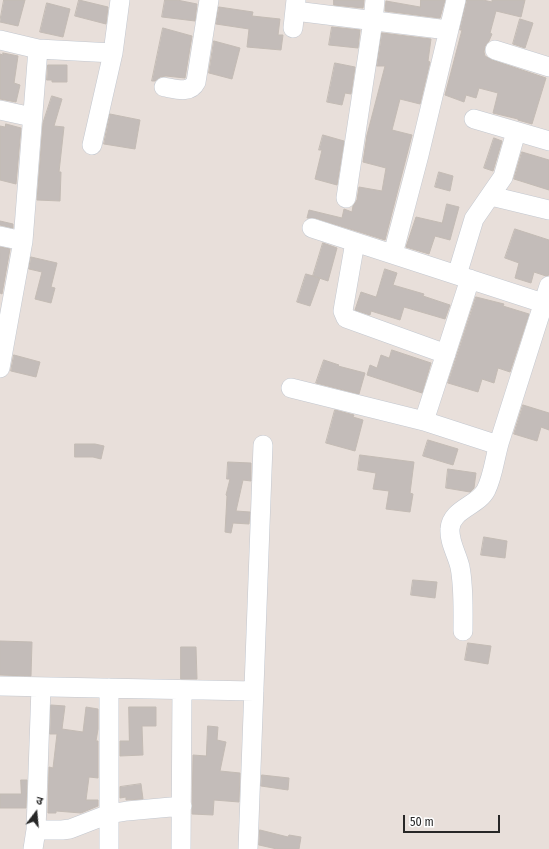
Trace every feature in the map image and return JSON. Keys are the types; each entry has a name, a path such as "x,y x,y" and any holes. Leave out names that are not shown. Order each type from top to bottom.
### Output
{"street":[{"path":"92,146 113,53 120,0"},
{"path":"164,87 187,90 192,89 194,86 196,82 209,0"},
{"path":"346,198 375,0"},
{"path":"393,254 419,155 456,0"},
{"path":"295,13 448,30"},
{"path":"0,40 38,49 113,53"},
{"path":"0,368 23,241 38,49"},
{"path":"495,50 549,67"},
{"path":"0,110 32,117"},
{"path":"474,119 549,141"},
{"path":"424,421 446,354 474,219 491,196 503,176 516,132"},
{"path":"491,196 549,210"},
{"path":"312,228 463,277 547,298 498,445 486,490 480,498 460,512 453,519 450,528 451,539 460,567 463,631"},
{"path":"0,236 23,241"},
{"path":"355,242 343,311 346,318 446,354"},
{"path":"291,388 424,421 498,445"},
{"path":"248,849 263,445"},
{"path":"0,686 254,691"},
{"path":"33,849 36,830 40,687"},
{"path":"109,849 110,688"},
{"path":"181,849 182,690"},
{"path":"36,830 70,829 109,814 182,806"}],"building":[{"path":"4,0 25,0 18,26 0,22"},
{"path":"79,0 108,7 106,24 75,16"},
{"path":"165,0 177,0 197,4 195,21 162,17"},
{"path":"334,0 364,0 363,8 334,5"},
{"path":"421,0 445,0 440,18 385,11 386,1 420,7"},
{"path":"467,0 483,0 492,2 492,0 525,0 521,17 496,11 490,33 492,34 485,46 484,52 485,56 492,60 546,78 532,124 493,113 498,93 479,88 476,98 466,95 464,102 445,95 462,30 460,30"},
{"path":"47,3 70,9 63,37 40,32"},
{"path":"219,7 253,12 252,16 280,19 278,35 283,35 281,50 247,47 249,29 216,24"},
{"path":"520,19 533,23 525,48 513,44"},
{"path":"332,27 360,30 358,48 329,45"},
{"path":"163,28 192,36 185,78 166,76 152,81"},
{"path":"382,33 431,39 428,61 430,62 420,104 400,99 392,130 412,135 385,240 315,218 307,218 309,210 342,218 344,209 352,212 353,206 357,200 359,187 382,191 386,168 363,162 367,135 385,66 377,66"},
{"path":"214,41 240,48 232,79 209,73"},
{"path":"3,53 18,56 14,83 20,85 16,102 0,99 0,54 3,55"},
{"path":"335,63 355,67 351,94 345,93 342,105 327,102"},
{"path":"48,65 67,65 67,82 52,82 52,80 47,80"},
{"path":"52,96 62,99 54,126 64,127 59,172 61,172 60,201 37,200 43,123"},
{"path":"110,114 140,120 135,149 104,144"},
{"path":"6,124 21,128 16,184 0,180 0,126 5,127"},
{"path":"323,135 344,141 337,185 315,179 322,150 319,150"},
{"path":"494,138 502,141 493,171 484,168"},
{"path":"522,152 549,160 549,190 514,179"},
{"path":"439,172 453,176 450,191 435,187"},
{"path":"447,204 459,207 450,240 435,236 429,254 406,247 416,217 442,223"},
{"path":"0,221 13,224 13,228 0,225"},
{"path":"515,229 549,240 549,275 546,276 534,272 531,283 515,278 519,263 505,258"},
{"path":"323,243 337,248 328,281 313,276"},
{"path":"0,247 10,249 2,294 0,293"},
{"path":"31,257 57,263 51,287 55,288 51,303 35,299 42,272 29,269"},
{"path":"385,269 397,273 393,285 424,294 423,296 450,305 445,319 404,307 400,320 371,311 370,315 355,310 361,292 376,297"},
{"path":"306,274 320,278 310,306 297,302"},
{"path":"476,297 504,304 503,306 529,314 510,372 498,368 494,383 482,379 478,392 448,383"},
{"path":"392,350 431,363 422,393 367,375 370,365 377,368 381,355 389,358"},
{"path":"14,355 40,362 36,377 11,371"},
{"path":"324,360 339,365 338,366 365,373 359,394 316,383"},
{"path":"523,405 549,413 549,430 541,427 537,441 514,434"},
{"path":"335,410 354,415 353,417 363,420 355,451 326,443"},
{"path":"428,440 458,449 453,465 423,456"},
{"path":"75,444 95,444 104,446 101,459 93,457 75,457"},
{"path":"360,455 414,462 410,493 413,494 410,512 386,509 389,491 373,489 376,473 358,470"},
{"path":"228,462 251,463 251,481 243,480 236,511 250,512 249,524 233,523 231,533 225,532 226,495 230,479 227,479"},
{"path":"448,469 476,473 474,488 470,492 446,488"},
{"path":"484,537 507,541 505,558 481,555"},
{"path":"413,580 437,582 435,598 411,595"},
{"path":"0,641 32,642 31,676 0,675"},
{"path":"468,643 491,646 488,664 465,660"},
{"path":"181,647 196,647 197,679 181,679"},
{"path":"51,705 65,706 62,729 83,732 86,707 98,709 98,729 96,741 98,741 98,778 89,777 86,800 98,800 98,806 81,813 56,811 56,813 48,813 49,767 53,768 57,734 50,734"},
{"path":"129,707 156,707 156,726 142,726 143,755 120,756 120,741 129,741"},
{"path":"208,726 218,727 217,740 226,742 220,771 240,773 239,802 214,800 213,815 192,814 193,755 206,756"},
{"path":"262,775 289,778 288,790 261,786"},
{"path":"21,780 27,780 26,808 0,808 0,794 21,794"},
{"path":"141,784 143,799 126,800 126,797 120,798 120,787"},
{"path":"260,830 288,837 289,835 301,837 299,849 277,849 259,845"}]}
